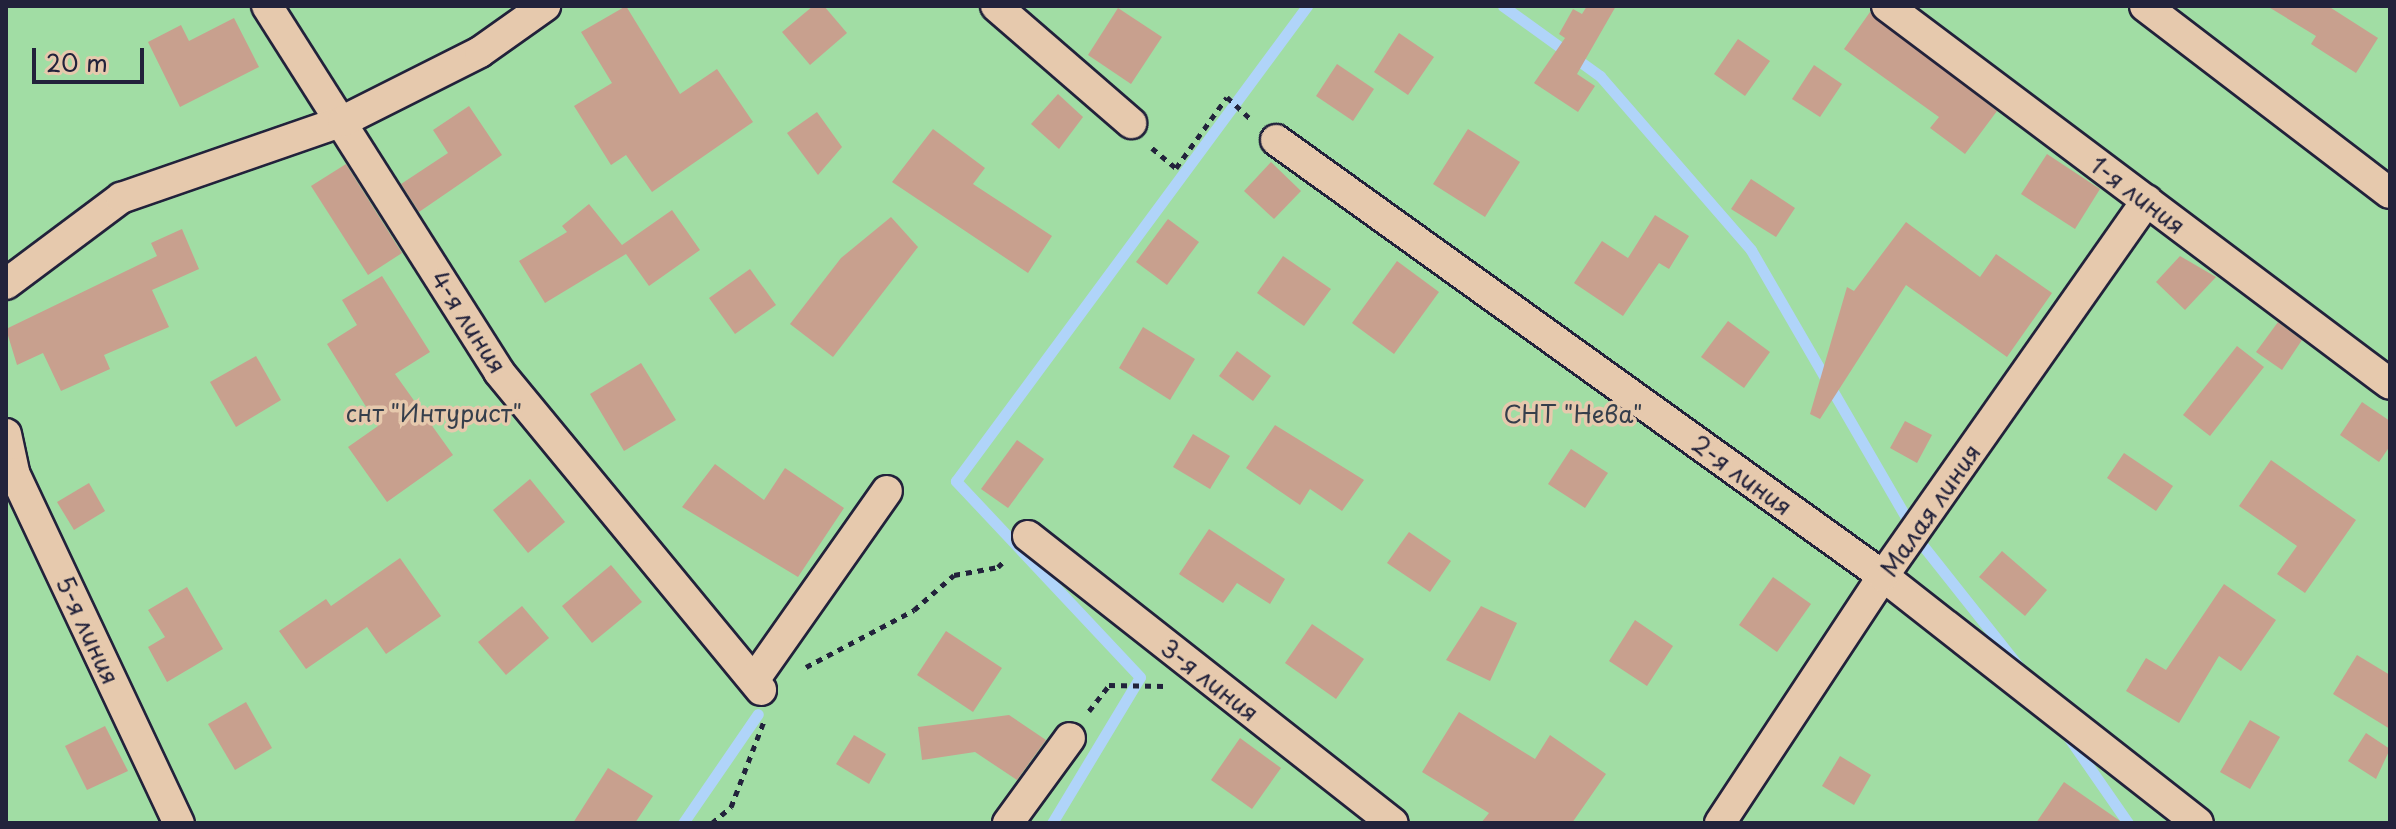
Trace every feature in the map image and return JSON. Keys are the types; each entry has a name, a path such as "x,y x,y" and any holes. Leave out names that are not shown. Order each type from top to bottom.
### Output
{"street":[{"name":"4-я линия","path":"267,6 343,121 499,372 757,685"},
{"path":"6,284 121,198 343,121 480,52 545,6"},
{"path":"996,6 1131,123"},
{"name":"1-я линия","path":"1887,6 2390,384"},
{"path":"2145,6 2390,193"},
{"name":"2-я линия","path":"1276,140 1891,565 2198,823"},
{"name":"Малая линия","path":"1720,823 1891,565 2147,201"},
{"name":"5-я линия","path":"6,434 14,473 179,823"},
{"path":"757,685 887,491"},
{"name":"3-я линия","path":"1028,536 1393,823"},
{"path":"1008,823 1070,738"}],"path":[{"path":"1131,123 1176,168 1227,97 1276,140"},
{"path":"712,823 731,807 764,729 757,685 914,610 954,575 998,567"},
{"path":"1109,685 1164,687"}],"green space":[{"path":"6,6 2390,6 2390,823 6,823"}],"building":[{"path":"626,6 680,94 717,69 753,122 652,192 626,155 611,165 574,106 612,83 581,32"},
{"path":"813,6 824,6 847,33 810,65 782,32"},
{"path":"1587,6 1616,6 1577,74 1595,86 1578,112 1534,83 1565,38 1559,34 1573,9 1582,14"},
{"path":"2267,6 2328,6 2378,38 2356,73 2311,44 2316,36"},
{"path":"1118,8 1162,37 1131,84 1088,55"},
{"path":"1870,12 1997,111 1965,154 1930,128 1939,117 1844,49"},
{"path":"234,18 259,67 180,107 148,42 181,25 189,41"},
{"path":"1399,33 1434,57 1408,95 1374,72"},
{"path":"1738,39 1770,61 1745,96 1714,74"},
{"path":"1337,64 1374,89 1353,121 1316,96"},
{"path":"1814,65 1842,84 1820,117 1792,99"},
{"path":"1058,94 1083,117 1059,149 1031,124"},
{"path":"469,106 502,155 419,212 401,184 448,153 433,130"},
{"path":"817,112 842,147 818,175 787,133"},
{"path":"933,129 985,168 973,184 1052,236 1028,273 892,182"},
{"path":"1468,129 1520,162 1485,217 1433,184"},
{"path":"2047,154 2100,189 2075,229 2021,194"},
{"path":"1271,162 1301,191 1274,219 1244,191"},
{"path":"346,164 402,253 368,275 311,186"},
{"path":"1751,179 1795,208 1776,237 1731,209"},
{"path":"589,204 622,245 672,210 700,250 649,286 626,254 545,303 519,261 567,232 562,226"},
{"path":"1655,215 1689,236 1669,269 1659,263 1623,316 1574,283 1602,241 1628,258"},
{"path":"891,217 918,247 833,357 790,324 841,258"},
{"path":"1168,219 1199,242 1167,285 1136,262"},
{"path":"1906,222 1980,277 1996,254 2052,293 2007,357 1906,285 1820,419 1810,414 1847,287 1854,291"},
{"path":"182,229 199,269 152,290 169,327 104,355 110,369 61,391 43,353 17,365 6,329 157,256 151,243"},
{"path":"1283,256 1331,289 1304,326 1257,293"},
{"path":"2180,256 2216,277 2185,310 2156,282"},
{"path":"1397,261 1439,292 1394,354 1352,323"},
{"path":"750,269 776,305 735,334 709,298"},
{"path":"382,276 430,352 395,374 453,455 387,502 348,447 378,426 327,344 357,325 342,300"},
{"path":"1728,321 1770,352 1744,388 1701,357"},
{"path":"2278,322 2302,340 2282,370 2256,352"},
{"path":"1143,327 1195,359 1170,400 1119,368"},
{"path":"2237,346 2264,367 2210,436 2183,415"},
{"path":"1237,351 1271,376 1253,401 1219,376"},
{"path":"256,356 281,400 236,427 210,382"},
{"path":"641,363 676,420 624,451 590,394"},
{"path":"2362,402 2390,421 2390,446 2379,462 2340,435"},
{"path":"1905,421 1932,435 1917,463 1890,448"},
{"path":"1275,425 1364,480 1342,511 1310,489 1300,505 1246,468"},
{"path":"1193,434 1230,456 1210,489 1173,467"},
{"path":"1017,440 1044,459 1008,508 981,489"},
{"path":"1571,449 1608,473 1585,508 1548,484"},
{"path":"2124,453 2173,486 2156,511 2107,478"},
{"path":"2271,460 2356,520 2305,593 2277,574 2297,546 2239,506"},
{"path":"715,464 764,500 785,468 844,508 798,577 682,507"},
{"path":"530,479 565,522 528,553 493,510"},
{"path":"89,483 105,511 74,530 57,502"},
{"path":"1209,529 1285,579 1270,604 1237,583 1223,603 1179,574"},
{"path":"1409,532 1451,561 1430,592 1387,563"},
{"path":"2002,551 2047,590 2025,616 1979,577"},
{"path":"400,558 441,616 386,654 367,627 306,669 279,631 326,599 331,606"},
{"path":"611,565 642,602 592,643 562,606"},
{"path":"1773,577 1811,604 1777,652 1739,625"},
{"path":"2224,584 2276,620 2241,671 2219,656 2179,723 2126,691 2146,658 2166,670"},
{"path":"187,587 223,649 167,682 148,647 165,637 148,610"},
{"path":"522,606 549,638 506,675 478,642"},
{"path":"1481,606 1517,623 1490,681 1446,660"},
{"path":"1635,620 1673,646 1647,686 1609,661"},
{"path":"1312,624 1364,659 1336,699 1285,663"},
{"path":"946,631 1002,668 973,712 917,675"},
{"path":"2357,655 2390,675 2390,729 2333,694"},
{"path":"246,702 272,748 235,770 208,724"},
{"path":"1459,712 1535,759 1550,735 1606,774 1572,823 1481,823 1489,813 1422,772"},
{"path":"1009,715 1046,740 1017,780 975,752 922,760 918,727"},
{"path":"2250,720 2280,737 2250,789 2220,772"},
{"path":"105,726 128,771 87,790 65,746"},
{"path":"2366,733 2390,749 2376,779 2348,761"},
{"path":"854,735 886,754 869,784 836,764"},
{"path":"1240,738 1281,768 1252,809 1211,780"},
{"path":"1840,756 1871,775 1854,805 1822,786"},
{"path":"608,768 653,796 635,823 573,823"},
{"path":"2064,782 2123,823 2036,823"}],"waterway":[{"path":"1052,823 1140,677 956,481 1307,6"},
{"path":"1503,6 1600,76 1751,250 1920,542 2020,668"},
{"path":"683,823 758,714"},
{"path":"2067,735 2128,823"}],"park label":[{"name":"снт \"Интурист\"","path":"434,413"},
{"name":"СНТ \"Нева\"","path":"1573,414"}]}
